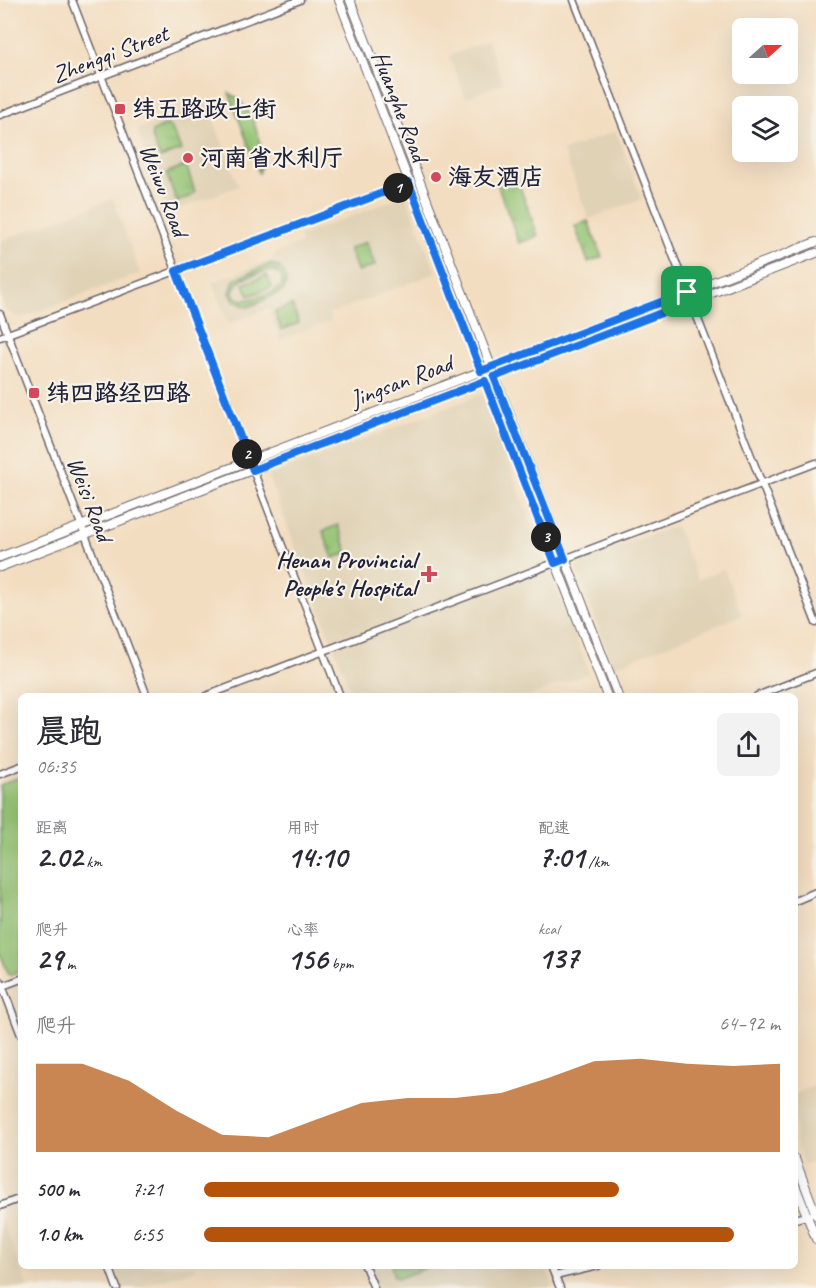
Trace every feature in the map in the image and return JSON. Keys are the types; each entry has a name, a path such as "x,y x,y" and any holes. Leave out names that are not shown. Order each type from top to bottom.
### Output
{"main road":[{"name":"Huanghe Road","path":"339,0 606,693"},
{"name":"Huanghe Road","path":"350,0 617,693"},
{"name":"Jingsan Road","path":"0,557 816,242"},
{"name":"Jingsan Road","path":"0,567 816,254"},
{"path":"798,1167 816,1214"},
{"path":"798,1193 816,1239"}],"street":[{"name":"Weiwu Road","path":"72,0 339,693"},
{"name":"Zhengqi Street","path":"0,115 300,0"},
{"path":"574,0 816,623"},
{"path":"0,337 409,183"},
{"name":"Weisi Road","path":"0,314 146,693"},
{"path":"214,693 816,463"},
{"path":"765,693 816,673"},
{"path":"0,774 18,767"},
{"path":"798,899 816,892"},
{"path":"18,980 1,985 18,1028"},
{"path":"0,1206 18,1199"},
{"path":"798,1218 816,1214"},
{"path":"110,1269 117,1288"},
{"path":"366,1269 374,1288"},
{"path":"552,1269 560,1288"},
{"path":"555,1276 585,1269"}],"shaded area":[{"path":"487,41 503,83 466,98 449,56"},
{"name":"河南省水利厅","path":"207,103 239,186 168,213 137,130"},
{"path":"616,131 642,199 589,219 563,151"},
{"path":"406,195 436,273 329,314 331,321 280,340 268,309 228,324 212,282 275,258 274,254 301,243 299,236"},
{"path":"113,199 140,273 21,318 6,311 0,295 0,241"},
{"name":"Henan Provincial People's Hospital","path":"482,394 589,673 538,693 352,693 268,476"},
{"path":"676,526 698,580 724,569 742,615 613,667 577,568 581,560"},
{"path":"816,1085 816,1160 804,1165 798,1148 798,1093"},
{"path":"1,1218 18,1262 18,1269 21,1269 28,1288 0,1288"},
{"path":"117,1269 195,1269 137,1288 124,1288"},
{"path":"370,1269 546,1269 553,1288 377,1288"}],"green space":[{"path":"229,93 245,106 256,128 261,152 259,173"},
{"path":"167,125 172,129 181,150 160,158 152,132"},
{"path":"186,165 195,192 177,202 166,173"},
{"path":"516,176 538,236 519,243 497,183"},
{"path":"588,221 602,257 588,262 575,226"},
{"path":"366,242 375,265 358,272 349,249"},
{"path":"270,264 282,270 286,282 283,291 248,307 235,302 230,293 234,280","holes":["270,270 281,277 282,282 278,289 251,299 242,300 235,297 234,290 239,282"]},
{"path":"267,275 272,287 249,296 244,284"},
{"path":"292,305 299,323 281,330 275,312"},
{"path":"338,525 348,553 333,558 323,531"},
{"path":"18,778 18,972 9,975 0,953 0,785"},
{"path":"392,1269 423,1269 399,1278 394,1276"}],"place":[{"name":"纬五路政七街","path":"120,109"},
{"name":"河南省水利厅","path":"188,158"},
{"name":"海友酒店","path":"436,177"},
{"name":"纬四路经四路","path":"34,393"},
{"name":"Henan Provincial People's Hospital","path":"429,574"}],"route":[{"path":"409,183 481,371 687,292 690,302 494,377 565,559 555,563 485,381 253,470 176,271 409,183"}]}
